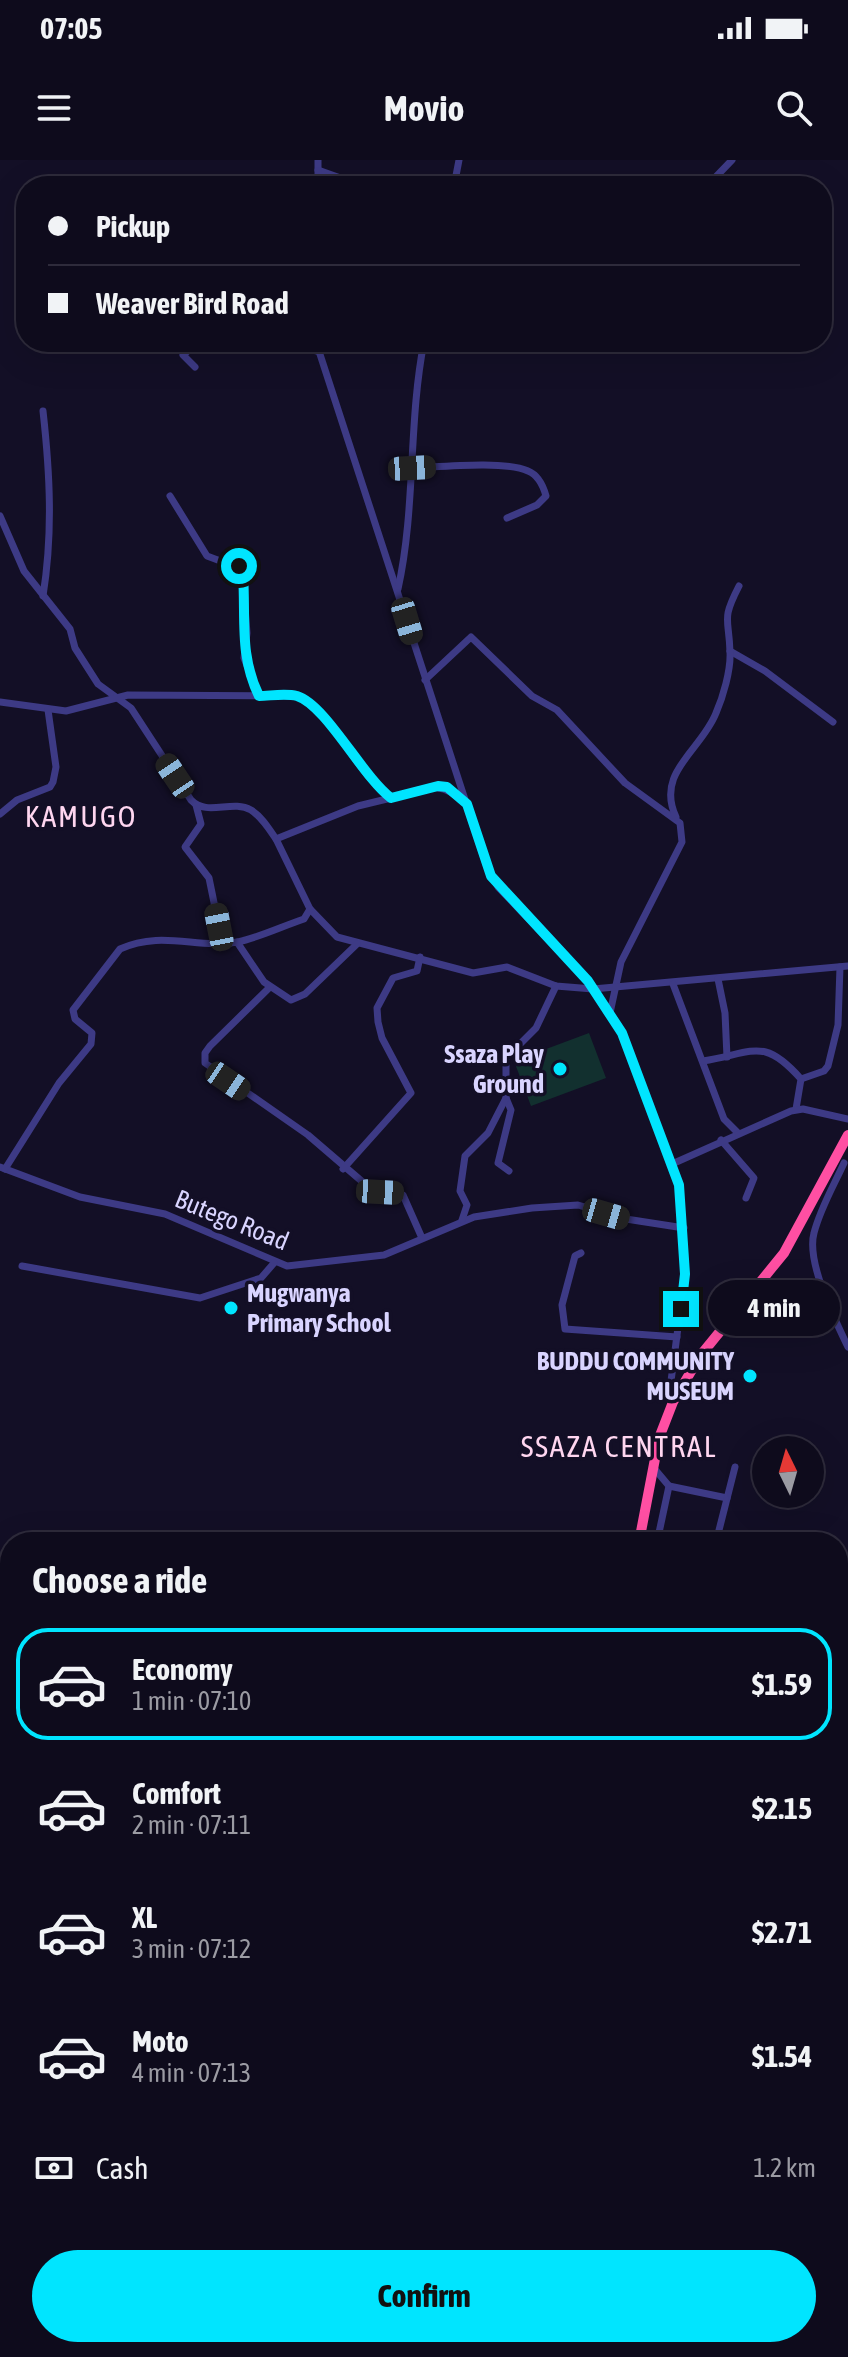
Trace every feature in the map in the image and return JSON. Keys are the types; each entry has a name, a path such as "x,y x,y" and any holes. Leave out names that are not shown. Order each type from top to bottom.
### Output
{"highway":[{"path":"641,1532 653,1467 673,1402 700,1356 784,1253 843,1163 848,1135"}],"street":[{"path":"318,160 318,176"},
{"path":"717,176 732,160"},
{"path":"318,170 335,176"},
{"path":"186,352 183,355 195,367"},
{"path":"317,352 491,876 593,989 610,1013 633,1056 672,1164 680,1193 684,1228 685,1282 671,1381 673,1402"},
{"path":"397,591 406,550 423,352"},
{"path":"43,411 51,501 50,551 43,596"},
{"path":"412,468 461,466 528,470 540,481 546,496 537,505 507,518"},
{"path":"170,496 207,556 242,569 247,633 244,658 259,696"},
{"path":"0,516 24,571 70,629 75,648 98,684 114,699 131,708 196,805 201,824 185,847 207,874 220,932 216,942"},
{"path":"610,1013 625,954 682,842 682,828 670,798 672,777 704,736 716,712 730,651 725,619 739,586"},
{"path":"425,680 471,637 532,696 552,706 625,783 655,807 677,819"},
{"path":"730,651 765,671 833,722"},
{"path":"0,702 48,710 86,708 128,695 290,695 308,702 370,780 391,798"},
{"path":"0,814 17,800 50,787 53,782 56,767 48,710"},
{"path":"276,839 358,806 438,786 447,787 467,804"},
{"path":"196,805 244,807 254,812 276,839 310,909 337,937 481,975 507,967 556,986 593,989 844,966 838,1025 828,1066 824,1071 801,1079"},
{"path":"304,919 310,909"},
{"path":"3,1168 59,1083 91,1044 92,1033 75,1019 73,1010 115,953 125,946 164,939 233,942 316,918"},
{"path":"220,932 233,942 270,987 286,998 297,998 357,944"},
{"path":"343,1169 411,1093 382,1038 377,1008 393,978 417,971 420,957"},
{"path":"718,979 724,1009 727,1057"},
{"path":"673,984 724,1119 738,1133"},
{"path":"461,1222 466,1216 467,1205 460,1191 466,1151 488,1133 506,1098 508,1055 536,1028 556,986"},
{"path":"270,987 210,1046 205,1053 205,1063 308,1135 343,1169 372,1190 406,1197 422,1238"},
{"path":"703,1061 771,1051 801,1079"},
{"path":"796,1109 801,1079"},
{"path":"506,1098 511,1110 498,1163 509,1171"},
{"path":"672,1164 796,1109 848,1119"},
{"path":"721,1140 754,1178 746,1198"},
{"path":"843,1163 813,1243 820,1279 848,1347"},
{"name":"Butego Road","path":"3,1168 80,1197 157,1211 274,1263 299,1266 384,1255 461,1222 532,1208 578,1205 626,1219 684,1228"},
{"path":"581,1253 575,1256 562,1305 565,1329 677,1337"},
{"path":"22,1266 200,1298 261,1278 274,1263"},
{"path":"653,1467 669,1486 727,1498"},
{"path":"718,1532 735,1467"},
{"path":"659,1532 669,1486"}],"green space":[{"name":"Ssaza Play Ground","path":"589,1033 606,1078 531,1106 514,1061"}],"place":[{"name":"Ssaza Play Ground","path":"560,1069"},
{"name":"Mugwanya Primary School","path":"231,1308"},
{"name":"BUDDU COMMUNITY MUSEUM","path":"750,1376"}],"district":[{"name":"KAMUGO","path":"81,817"},
{"name":"SSAZA CENTRAL","path":"619,1447"}],"route":[{"path":"239,566 243,574 247,633 244,658 259,696 290,695 308,702 370,780 391,798 438,786 447,787 467,804 486,864 498,887 588,981 622,1033 679,1185 685,1274 681,1309"}]}
